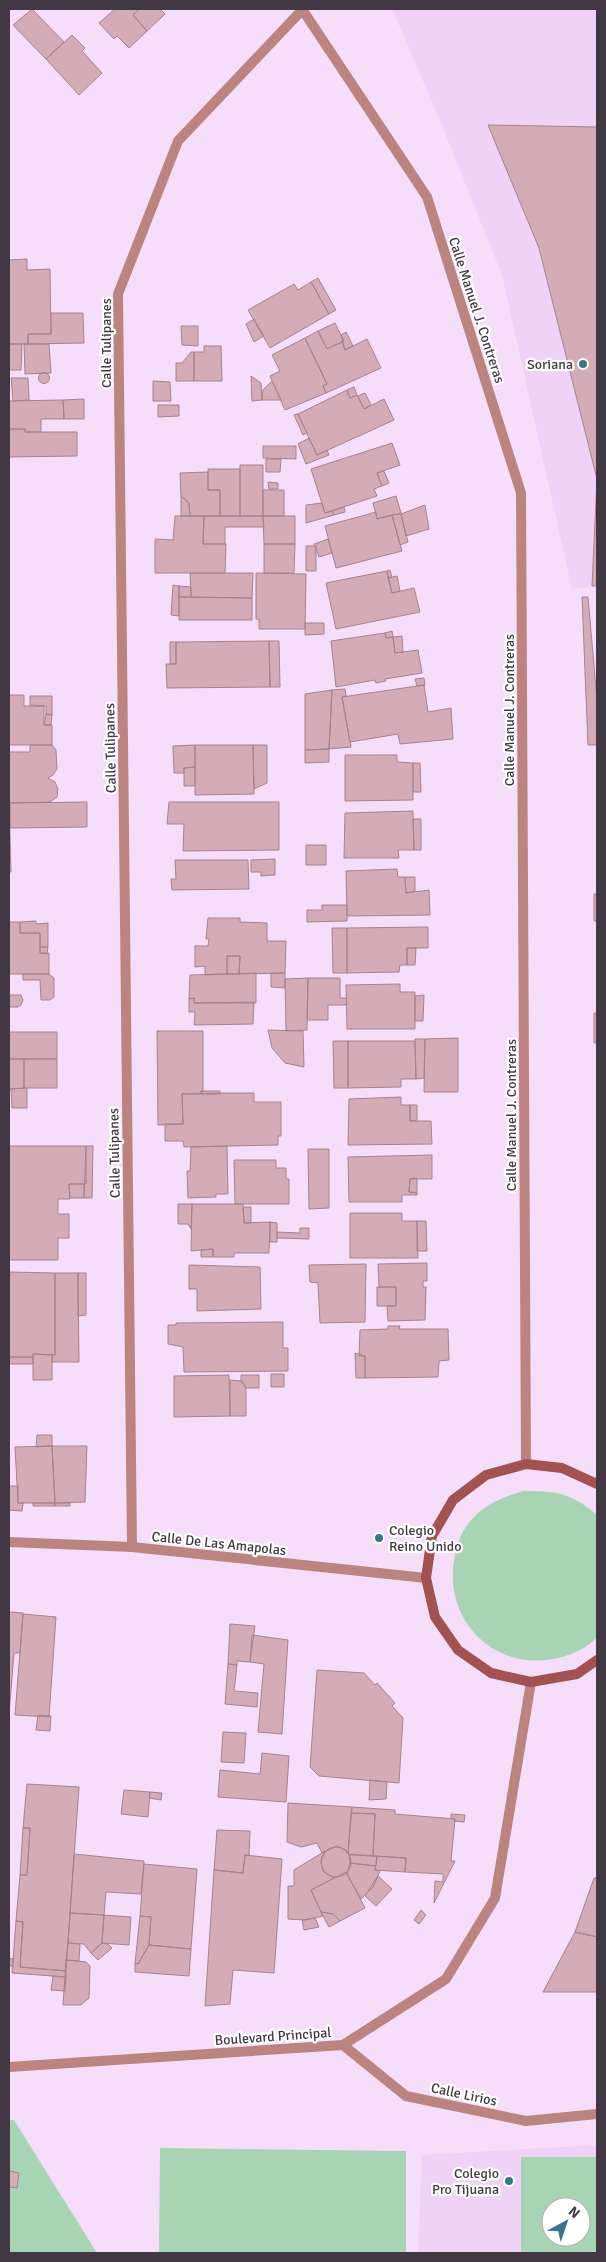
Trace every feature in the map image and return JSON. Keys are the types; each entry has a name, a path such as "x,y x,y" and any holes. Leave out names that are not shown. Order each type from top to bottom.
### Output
{"main road":[{"path":"597,1484 562,1468 526,1464 486,1475 453,1500 432,1536 426,1578 435,1617 458,1650 491,1673 531,1682 577,1674 597,1660"}],"street":[{"name":"Calle Manuel J. Contreras","path":"302,9 426,197 521,493 526,1464"},
{"name":"Calle Tulipanes","path":"132,1547 118,294 178,141 302,9"},
{"name":"Calle De Las Amapolas","path":"9,1542 132,1547 426,1578"},
{"name":"Boulevard Principal","path":"9,2067 343,2045 446,1980 495,1898 531,1682"},
{"name":"Calle Lirios","path":"343,2045 406,2096 526,2121 597,2114"}],"shaded area":[{"path":"392,9 597,9 597,586 572,589 502,275 443,128"},
{"name":"Colegio Pro Tijuana","path":"597,2145 597,2253 418,2253 422,2155"}],"green space":[{"path":"523,1491 563,1495 579,1502 597,1515 597,1637 579,1650 558,1658 534,1660 513,1657 493,1649 477,1636 464,1619 456,1600 453,1578 455,1555 457,1545 464,1530 473,1518 490,1504"},
{"path":"9,2120 14,2120 97,2253 9,2253"},
{"path":"160,2148 406,2151 406,2253 159,2253"},
{"path":"521,2157 597,2157 597,2253 521,2253"}],"building":[{"path":"32,9 64,42 46,59 13,25"},
{"path":"115,9 139,9 133,15 147,31 129,48 117,36 114,39 99,23"},
{"path":"139,9 160,9 165,14 147,31 133,15"},
{"path":"72,35 85,48 82,51 102,73 79,95 46,59"},
{"name":"Soriana","path":"488,125 597,127 597,479 539,248"},
{"path":"27,259 27,270 50,269 51,334 28,334 28,344 9,344 9,260"},
{"path":"318,278 336,310 329,314 311,282"},
{"path":"311,282 329,314 270,348 248,310 294,284 298,290"},
{"path":"51,313 83,313 84,343 28,344 28,334 51,334"},
{"path":"254,319 264,336 254,342 246,324"},
{"path":"335,323 344,341 327,349 318,331"},
{"path":"181,326 198,326 198,346 182,345"},
{"path":"318,331 327,349 342,342 345,350 367,339 381,368 326,393 323,386 327,384 305,338"},
{"path":"346,332 353,346 345,350 341,335"},
{"path":"305,338 327,384 323,386 326,393 285,410 270,376 280,371 272,355"},
{"path":"9,344 22,344 21,370 9,370"},
{"path":"24,344 49,344 51,373 25,374"},
{"path":"204,346 221,346 222,381 194,381 194,352 204,352"},
{"path":"191,352 194,352 194,381 176,381 176,363 182,363"},
{"path":"42,373 46,373 49,378 48,382 42,383 39,380 39,376"},
{"path":"251,376 261,383 262,400 252,401"},
{"path":"11,378 28,378 29,400 13,401"},
{"path":"153,381 170,382 171,401 153,401"},
{"path":"272,381 281,400 262,400 263,390"},
{"path":"354,387 357,395 350,398 347,390"},
{"path":"347,390 350,398 357,395 364,409 384,399 394,420 317,455 298,414"},
{"path":"365,393 371,405 364,409 358,396"},
{"path":"84,399 84,419 64,419 63,400"},
{"path":"63,400 64,419 41,419 41,432 9,429 9,401"},
{"path":"158,405 179,405 179,416 158,417"},
{"path":"298,414 307,433 303,435 294,415"},
{"path":"9,429 25,429 25,432 77,432 77,456 9,457"},
{"path":"309,438 317,455 327,450 329,455 306,464 298,444"},
{"path":"392,443 400,465 377,473 382,486 374,489 377,496 325,513 311,469"},
{"path":"263,446 296,446 296,459 263,458"},
{"path":"266,459 281,459 280,472 266,472"},
{"path":"240,465 263,465 263,516 240,516"},
{"path":"208,469 240,469 240,516 220,516 220,490 208,490"},
{"path":"384,471 389,483 382,486 377,473"},
{"path":"208,472 208,490 220,490 220,516 190,516 189,503 181,496 180,473"},
{"path":"597,479 597,586 592,586"},
{"path":"268,482 278,483 278,489 269,489"},
{"path":"263,490 284,490 284,516 263,516"},
{"path":"181,496 189,503 190,516 181,516"},
{"path":"396,496 401,513 377,519 373,503"},
{"path":"322,503 325,513 332,511 334,515 306,523 306,505"},
{"path":"425,505 429,529 406,536 401,514"},
{"path":"344,507 345,512 334,515 332,511"},
{"path":"376,512 377,519 392,515 402,551 336,568 325,526"},
{"path":"401,514 408,542 400,545 392,515"},
{"path":"175,516 204,516 203,544 226,544 225,573 155,573 155,539 173,540"},
{"path":"204,516 263,516 264,527 225,527 225,544 203,544"},
{"path":"263,516 295,516 295,544 264,544"},
{"path":"328,539 332,553 319,557 314,544"},
{"path":"264,544 295,544 294,573 264,573"},
{"path":"306,546 316,546 316,571 306,571"},
{"path":"390,570 392,577 388,578 387,571"},
{"path":"387,571 392,593 414,588 420,612 336,629 326,583"},
{"path":"190,573 253,573 252,598 191,597"},
{"path":"256,573 306,574 305,629 259,629 259,619 256,619"},
{"path":"397,576 400,591 392,593 388,578"},
{"path":"173,585 179,586 179,616 171,615"},
{"path":"179,586 191,587 191,597 179,597"},
{"path":"179,597 252,598 252,620 179,620"},
{"path":"582,597 588,597 597,700 597,745 588,745"},
{"path":"305,623 324,623 324,634 305,635"},
{"path":"392,631 393,637 386,638 385,633"},
{"path":"385,633 386,638 393,637 395,653 418,650 422,673 385,679 386,681 376,683 375,680 336,687 331,641"},
{"path":"402,636 403,652 395,653 393,637"},
{"path":"269,641 270,687 167,688 166,664 176,664 176,642"},
{"path":"269,641 279,641 280,687 270,687"},
{"path":"170,642 176,642 176,664 170,664"},
{"path":"424,678 425,685 417,686 415,679"},
{"path":"424,685 428,712 451,708 453,739 400,744 398,734 350,742 342,697"},
{"path":"345,689 346,696 342,697 351,747 329,749 332,690"},
{"path":"332,690 329,749 305,750 305,694"},
{"path":"9,695 24,695 24,706 44,706 44,725 52,725 52,745 9,745"},
{"path":"30,696 52,696 52,715 46,714 46,706 30,705"},
{"path":"46,714 52,715 51,725 44,725"},
{"path":"30,745 52,745 56,750 57,769 48,778 55,782 58,789 57,797 50,802 9,803 9,752 30,752"},
{"path":"195,745 195,767 184,768 184,773 174,773 173,746"},
{"path":"195,745 253,745 254,794 195,795"},
{"path":"253,745 267,745 267,783 254,789"},
{"path":"329,749 329,762 305,763 305,750"},
{"path":"345,755 397,755 397,762 413,763 413,800 345,801"},
{"path":"413,763 420,763 421,792 413,792"},
{"path":"195,767 195,786 184,786 184,768"},
{"path":"87,802 87,827 10,828 10,803"},
{"path":"169,802 279,802 279,850 183,851 184,824 167,824"},
{"path":"9,803 11,872 9,872"},
{"path":"413,811 414,850 398,850 399,858 344,858 345,813"},
{"path":"413,819 421,819 421,850 414,850"},
{"path":"306,845 326,845 326,865 306,865"},
{"path":"275,859 275,875 261,876 261,872 251,872 251,860"},
{"path":"175,860 248,860 249,889 172,890 171,879 176,879"},
{"path":"397,869 398,877 405,877 406,893 429,890 430,915 347,916 346,871"},
{"path":"405,877 415,877 415,891 406,893"},
{"path":"594,894 597,894 597,921 594,921"},
{"path":"322,905 347,905 347,921 307,922 307,910 322,910"},
{"path":"208,918 240,918 240,922 267,923 267,941 286,941 285,973 239,974 240,956 227,956 227,974 205,975 205,966 195,967 195,946 208,946 209,939 206,939"},
{"path":"36,921 36,924 48,923 48,947 40,947 40,933 20,933 20,922"},
{"path":"9,922 20,922 20,933 40,933 40,953 49,953 49,974 9,974"},
{"path":"428,927 428,948 407,948 407,965 400,965 399,972 347,973 347,928"},
{"path":"332,928 347,928 347,973 333,973"},
{"path":"40,947 48,947 47,954 40,953"},
{"path":"407,948 416,948 415,965 407,965"},
{"path":"227,956 240,956 239,974 227,974"},
{"path":"256,973 256,1003 194,1003 194,998 189,999 190,975"},
{"path":"271,973 285,973 285,988 271,987"},
{"path":"23,974 49,974 54,978 54,997 50,1000 41,1000 40,980 23,980"},
{"path":"308,978 340,978 340,998 347,998 346,1005 328,1005 328,1020 307,1020"},
{"path":"308,978 307,1030 286,1031 285,979"},
{"path":"400,984 400,992 415,992 415,1029 347,1029 346,985"},
{"path":"9,995 21,995 23,1000 21,1005 9,1007"},
{"path":"424,995 423,1021 415,1021 415,996"},
{"path":"194,998 194,1003 254,1002 253,1024 194,1025 195,1012 189,1012 189,999"},
{"path":"594,1013 597,1013 597,1043 594,1043"},
{"path":"268,1030 303,1031 304,1067 285,1063 272,1048"},
{"path":"157,1031 203,1031 203,1092 201,1091 201,1094 182,1094 183,1124 158,1125"},
{"path":"9,1032 57,1032 57,1059 9,1059"},
{"path":"458,1038 458,1092 424,1092 425,1039"},
{"path":"415,1039 425,1039 424,1078 416,1079"},
{"path":"333,1041 348,1041 348,1088 334,1088"},
{"path":"348,1041 415,1041 416,1079 401,1079 401,1087 348,1088"},
{"path":"9,1059 24,1059 24,1088 9,1089"},
{"path":"24,1059 57,1059 57,1088 24,1088"},
{"path":"27,1088 27,1108 12,1108 11,1089"},
{"path":"201,1091 220,1091 220,1094 201,1094"},
{"path":"254,1093 254,1102 281,1102 281,1136 278,1136 278,1145 184,1147 183,1141 165,1141 165,1124 183,1124 182,1094"},
{"path":"401,1097 401,1105 410,1105 410,1121 431,1121 432,1144 348,1145 349,1099"},
{"path":"410,1105 417,1105 417,1120 410,1121"},
{"path":"9,1146 86,1146 86,1184 69,1184 70,1199 58,1199 58,1214 69,1214 69,1238 58,1238 58,1260 9,1260"},
{"path":"86,1146 93,1146 92,1198 84,1198"},
{"path":"227,1146 228,1194 216,1194 216,1197 188,1198 187,1171 190,1171 191,1147"},
{"path":"308,1149 329,1149 329,1208 309,1209"},
{"path":"432,1155 432,1179 410,1179 409,1192 417,1193 417,1195 402,1195 402,1202 349,1202 348,1157"},
{"path":"234,1160 276,1160 276,1168 286,1168 286,1179 289,1179 289,1204 235,1204"},
{"path":"417,1178 417,1193 409,1192 410,1179"},
{"path":"69,1184 84,1184 84,1198 70,1198"},
{"path":"178,1204 192,1204 191,1229 188,1224 178,1224"},
{"path":"192,1204 243,1204 244,1223 270,1222 269,1253 234,1253 234,1257 213,1257 213,1249 191,1251"},
{"path":"243,1207 251,1207 251,1223 244,1223"},
{"path":"350,1213 402,1213 402,1221 417,1221 418,1258 350,1258"},
{"path":"417,1221 426,1221 427,1251 417,1251"},
{"path":"270,1222 277,1223 277,1242 270,1242"},
{"path":"300,1228 309,1228 309,1239 277,1238 277,1232 300,1233"},
{"path":"213,1249 213,1257 201,1257 201,1250"},
{"path":"427,1263 427,1281 423,1281 423,1287 426,1287 425,1320 388,1321 387,1306 396,1306 396,1287 379,1287 378,1264"},
{"path":"366,1264 365,1322 320,1323 318,1283 310,1282 309,1265"},
{"path":"189,1265 260,1267 261,1309 197,1311 197,1289 189,1289"},
{"path":"9,1272 55,1273 55,1355 33,1354 33,1357 9,1357"},
{"path":"55,1273 78,1273 79,1362 52,1362 52,1355 55,1355"},
{"path":"78,1273 86,1273 86,1315 78,1316"},
{"path":"377,1287 396,1287 396,1306 377,1306"},
{"path":"283,1322 283,1348 288,1348 288,1371 184,1372 183,1347 168,1344 168,1325 176,1325 176,1323"},
{"path":"388,1326 400,1326 399,1329 448,1329 449,1360 439,1361 438,1377 365,1378 365,1356 359,1356 360,1330 388,1329"},
{"path":"355,1353 365,1356 365,1378 356,1378"},
{"path":"33,1354 52,1355 52,1380 33,1380"},
{"path":"9,1357 33,1357 33,1364 9,1364"},
{"path":"271,1374 284,1374 284,1387 271,1387"},
{"path":"229,1375 230,1416 174,1417 174,1376"},
{"path":"241,1375 259,1375 259,1388 246,1388 241,1381"},
{"path":"230,1380 242,1381 246,1388 246,1416 230,1416"},
{"path":"37,1435 52,1435 52,1446 36,1447"},
{"path":"52,1446 55,1503 18,1503 15,1447"},
{"path":"52,1446 87,1446 85,1502 55,1503"},
{"path":"9,1486 18,1486 18,1503 23,1503 22,1511 9,1510"},
{"path":"33,1503 55,1503 55,1506 33,1506"},
{"path":"55,1503 70,1503 70,1506 55,1506"},
{"path":"9,1612 23,1614 20,1653 14,1653 9,1714"},
{"path":"23,1614 56,1617 49,1717 15,1715"},
{"path":"230,1624 255,1626 250,1662 237,1661 237,1665 228,1664"},
{"path":"252,1635 288,1640 282,1734 258,1732 264,1664 250,1662"},
{"path":"228,1664 237,1665 234,1691 258,1693 257,1707 225,1704"},
{"path":"317,1670 364,1673 375,1685 377,1683 395,1703 392,1706 403,1718 399,1783 319,1776 310,1767"},
{"path":"38,1715 51,1716 50,1731 36,1730"},
{"path":"223,1732 246,1733 244,1763 221,1762"},
{"path":"262,1753 289,1756 286,1802 218,1797 220,1770 260,1774"},
{"path":"370,1780 387,1782 386,1799 369,1800"},
{"path":"27,1784 79,1787 66,1971 20,1967 23,1922 16,1921 20,1875 27,1875 30,1828 23,1828"},
{"path":"124,1790 150,1792 148,1817 121,1814"},
{"path":"150,1792 162,1793 161,1800 149,1798"},
{"path":"288,1803 352,1807 348,1854 346,1850 337,1846 322,1853 317,1843 301,1847 287,1842"},
{"path":"352,1807 395,1810 395,1814 455,1819 451,1861 455,1861 434,1903 435,1881 443,1882 443,1874 405,1872 406,1858 373,1856 375,1814 351,1813"},
{"path":"351,1813 375,1814 373,1856 348,1854"},
{"path":"451,1814 465,1815 464,1822 454,1821 455,1819 451,1818"},
{"path":"23,1828 30,1828 27,1875 20,1875"},
{"path":"217,1830 250,1831 249,1856 245,1855 243,1873 214,1870"},
{"path":"336,1847 347,1851 351,1862 347,1873 336,1877 325,1873 321,1862 325,1851"},
{"path":"325,1851 321,1862 322,1867 324,1872 334,1878 311,1890 323,1916 305,1920 288,1919 288,1886 294,1886 294,1870"},
{"path":"74,1854 144,1861 141,1894 106,1892 104,1915 70,1913"},
{"path":"245,1855 282,1859 274,1973 233,1970 230,2004 205,2006 214,1870 243,1873"},
{"path":"349,1855 377,1856 376,1866 350,1863"},
{"path":"377,1856 406,1858 405,1872 375,1870"},
{"path":"350,1863 376,1866 375,1870 380,1871 373,1887 361,1899 347,1874"},
{"path":"144,1864 197,1869 191,1949 149,1945 151,1917 140,1916"},
{"path":"346,1872 365,1908 340,1921 333,1914 321,1912 311,1890"},
{"path":"378,1876 392,1889 376,1906 365,1896"},
{"path":"594,1878 597,1878 597,1937 575,1932"},
{"path":"421,1910 426,1915 419,1924 414,1920"},
{"path":"321,1912 333,1914 340,1921 329,1927"},
{"path":"70,1913 104,1915 102,1943 91,1953 84,1944 68,1943"},
{"path":"104,1915 131,1917 129,1945 102,1943"},
{"path":"140,1916 151,1917 149,1945 138,1964 135,1963"},
{"path":"315,1918 319,1927 304,1930 302,1920"},
{"path":"16,1921 23,1922 20,1967 66,1971 66,1977 12,1973"},
{"path":"575,1932 597,1937 597,1992 543,1992"},
{"path":"68,1943 80,1944 79,1961 66,1960"},
{"path":"102,1943 108,1944 112,1948 98,1960 91,1953"},
{"path":"149,1945 191,1949 189,1976 135,1972 135,1963 138,1964"},
{"path":"9,1958 13,1959 13,1966 9,1966"},
{"path":"66,1960 86,1962 90,1966 89,1998 81,2005 63,2005"},
{"path":"53,1976 66,1977 65,1991 51,1990"},
{"path":"9,2171 19,2173 17,2188 9,2187"}],"place":[{"name":"Soriana","path":"583,364"},
{"name":"Colegio Reino Unido","path":"379,1538"},
{"name":"Colegio Pro Tijuana","path":"509,2181"}]}
